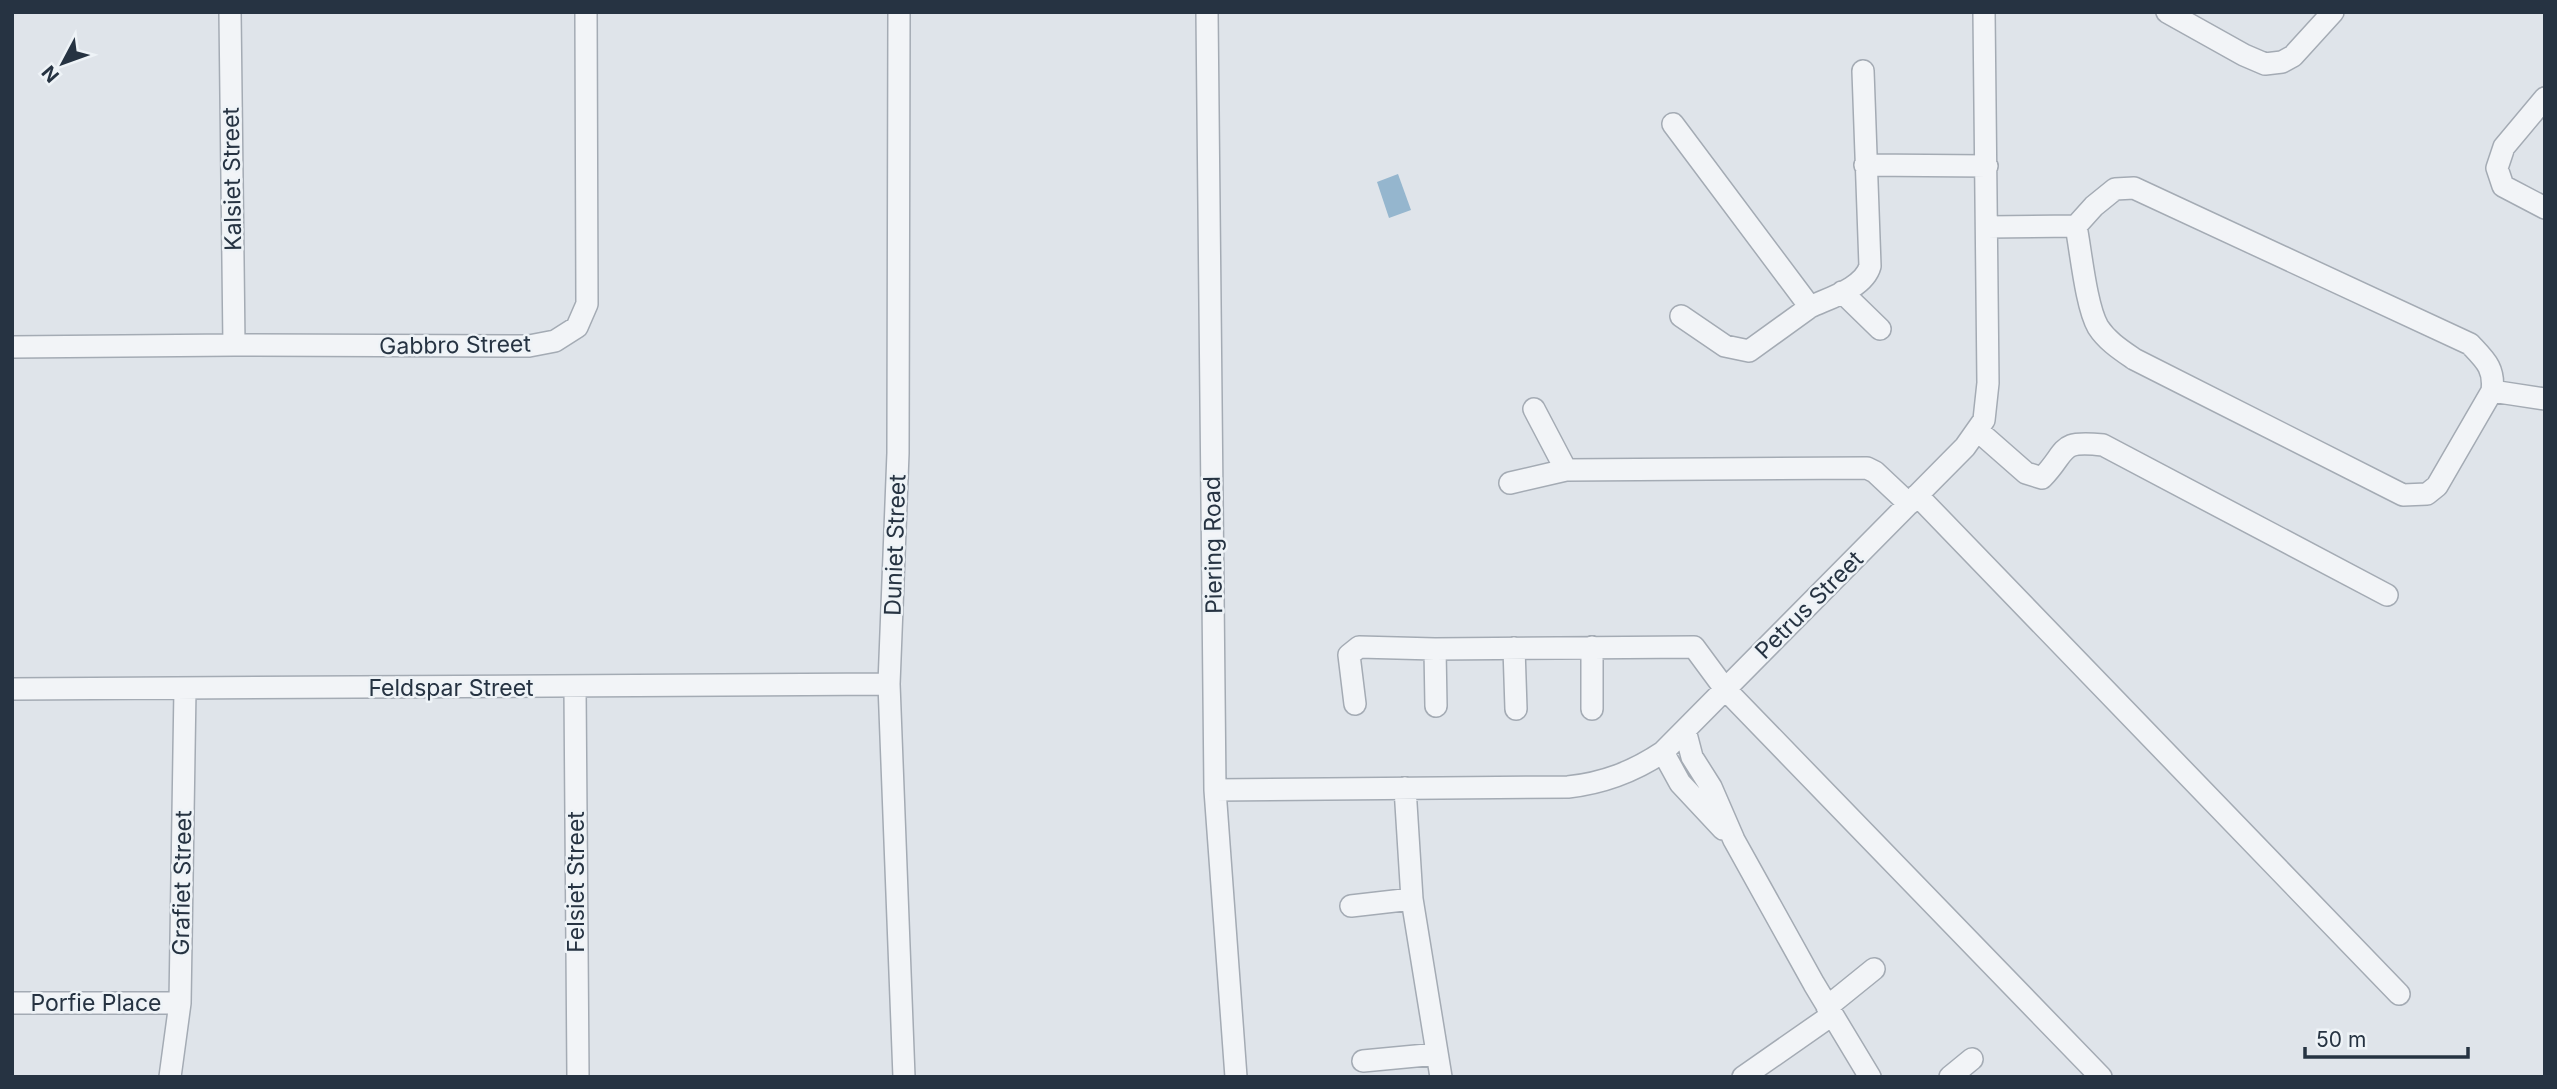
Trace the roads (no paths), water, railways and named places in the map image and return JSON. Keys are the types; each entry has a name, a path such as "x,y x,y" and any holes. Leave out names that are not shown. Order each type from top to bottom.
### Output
{"street":[{"name":"Kalsiet Street","path":"230,12 234,345"},
{"name":"Gabbro Street","path":"12,347 529,346 555,341 576,327 587,304 586,12"},
{"name":"Duniet Street","path":"899,12 898,453 889,684 904,1077"},
{"name":"Piering Road","path":"1207,12 1215,790 1236,1077"},
{"name":"Petrus Street","path":"1215,790 1568,787 1595,784 1640,768 1663,752 1913,500 1965,447 1984,420 1987,383 1984,12"},
{"path":"2167,12 2265,64 2282,62 2293,56 2333,12"},
{"path":"1681,316 1725,346 1749,351 1811,307 1860,281 1870,266 1863,71"},
{"path":"2545,98 2504,147 2497,168 2503,186 2545,208"},
{"path":"1673,124 1811,307"},
{"path":"1865,165 1987,166"},
{"path":"1986,227 2077,226 2094,206 2115,189 2134,188 2470,344 2494,375 2492,391 2437,486 2427,494 2403,495 2134,359 2113,345 2097,326 2077,226"},
{"path":"1842,292 1880,330"},
{"path":"2492,391 2545,399"},
{"path":"1534,410 1566,470"},
{"path":"1977,430 2026,473 2042,478 2053,467 2062,451 2069,446 2077,442 2103,445 2387,595"},
{"path":"1510,483 1566,470 1867,468 1875,472 1913,500 2399,995"},
{"path":"1355,704 1349,655 1359,647 1435,649 1691,646 1726,689 2101,1077"},
{"path":"1592,647 1592,709"},
{"path":"1514,648 1516,709"},
{"path":"1435,649 1436,706"},
{"name":"Feldspar Street","path":"12,689 575,688 889,684"},
{"name":"Felsiet Street","path":"575,688 578,1077"},
{"name":"Grafiet Street","path":"170,1077 180,1003 185,689"},
{"path":"1685,730 1692,757 1711,787 1734,841 1870,1077"},
{"path":"1663,752 1680,783 1734,841"},
{"path":"1405,788 1412,899 1441,1077"},
{"path":"1351,906 1412,899"},
{"path":"1743,1077 1830,1011 1874,970"},
{"name":"Porfie Place","path":"12,1003 180,1003"},
{"path":"1363,1061 1437,1054"},
{"path":"1950,1077 1972,1059"}],"water":[{"path":"1398,174 1411,210 1389,218 1377,182"}]}
